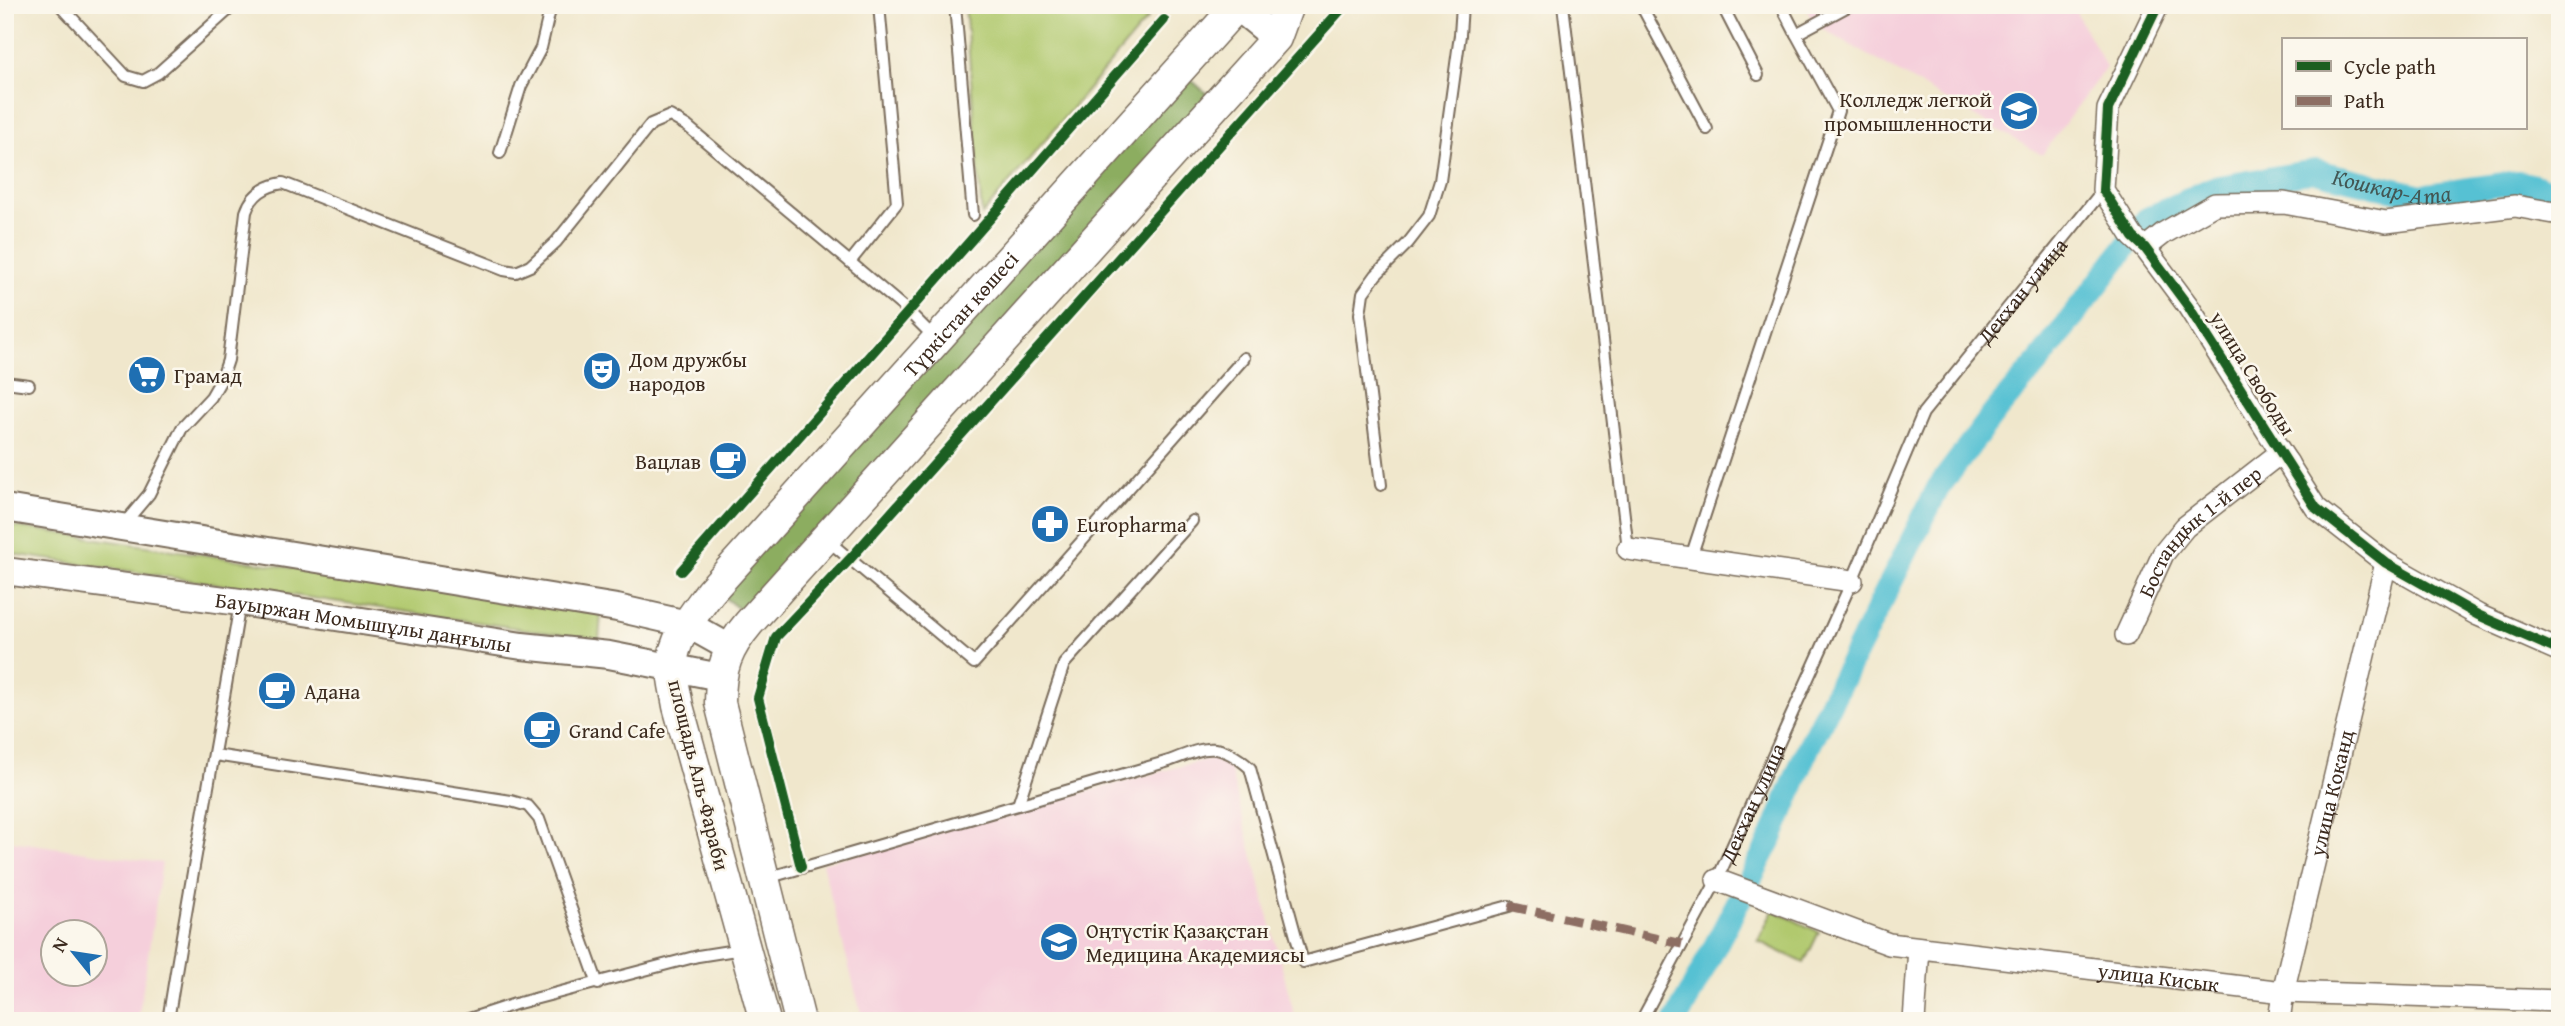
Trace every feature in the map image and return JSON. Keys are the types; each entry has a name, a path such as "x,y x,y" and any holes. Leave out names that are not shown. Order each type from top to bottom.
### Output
{"main road":[{"path":"826,539 1276,38 1288,5"},
{"name":"Түркістан көшесі","path":"687,624 710,592 1237,6"},
{"name":"площадь Аль-Фараби","path":"800,1021 720,702 720,677 730,648 749,623 826,539"},
{"name":"площадь Аль-Фараби","path":"687,624 677,643 672,667 678,706 765,1021"}],"street":[{"path":"2104,190 2108,109 2158,5"},
{"path":"1237,6 1276,38"},
{"name":"улица Свободы","path":"2104,190 2133,237 2188,306 2316,508 2386,563 2477,615 2560,651"},
{"path":"2144,248 2164,233 2215,204 2284,203 2386,222 2515,206 2560,214"},
{"name":"Бостандык 1-й пер","path":"2126,635 2163,554 2185,527 2280,453 2288,463"},
{"path":"5,508 617,608 687,624 730,648"},
{"path":"1628,549 1852,581"},
{"name":"улица Коканд","path":"2279,1021 2283,992 2386,563"},
{"name":"Бауыржан Момышұлы даңғылы","path":"5,571 240,602 522,646 609,655 720,677"},
{"name":"улица Кисык","path":"1718,881 1889,944 2283,992 2560,1001"},
{"path":"1914,1021 1919,948"}],"lane":[{"path":"60,5 127,76 144,81 158,74 234,5"},
{"path":"500,153 521,86 541,48 554,5"},
{"path":"850,262 897,203 879,5"},
{"path":"955,5 973,215"},
{"path":"1381,485 1360,314 1363,293 1429,216 1440,181 1462,5"},
{"path":"1563,5 1628,549"},
{"path":"1641,5 1707,129"},
{"path":"1722,5 1758,75"},
{"path":"1691,557 1838,111 1781,5"},
{"path":"1796,34 1850,5"},
{"path":"121,527 149,494 182,428 211,397 222,378 230,348 246,212 250,201 271,185 283,183 504,270 516,272 530,267 556,242 651,124 670,116 687,126 850,262 909,312 936,339"},
{"name":"Декхан улица","path":"1641,1021 1718,881 1852,581 1923,413 2104,190"},
{"path":"826,539 974,663 1244,358"},
{"path":"5,382 29,385"},
{"path":"1018,805 1064,664 1192,521"},
{"path":"168,1021 194,857 215,755 240,602"},
{"path":"764,878 1169,761 1205,747 1232,753 1250,768 1303,962 1509,906"},
{"path":"215,755 511,801 528,806 539,819 598,984"},
{"path":"463,1021 515,1004 698,956 745,948"}],"shaded area":[{"name":"Колледж легкой промышленности","path":"1805,5 2072,5 2106,67 2042,155 1814,24"},
{"name":"Оңтүстік Қазақстан Медицина Академиясы","path":"1226,754 1296,1021 863,1021 822,863"},
{"path":"5,840 162,863 138,1021 5,1021"}],"green space":[{"path":"965,5 1143,5 1148,18 982,215"},
{"path":"1181,71 1214,100 749,617 721,595"},
{"path":"5,525 601,614 599,640 5,553"},
{"path":"1773,910 1819,932 1804,963 1758,941"}],"waterway":[{"name":"Кошкар-Ата","path":"1676,1021 1770,841 1808,748 1938,488 2147,219 2213,188 2315,171 2421,196 2519,182 2560,193"}],"marked path":[{"path":"1509,906 1682,944"}],"cycle path":[{"path":"801,867 758,698 776,637 850,559 1345,5"},
{"path":"2158,5 2108,109 2103,190 2133,237 2145,248 2188,306 2316,508 2386,563 2478,615 2560,651"},
{"path":"681,571 1164,20"}],"place":[{"name":"Колледж легкой промышленности","path":"2019,111"},
{"name":"Дом дружбы народов","path":"602,371"},
{"name":"Грамад","path":"147,375"},
{"name":"Вацлав","path":"728,461"},
{"name":"Europharma","path":"1050,524"},
{"name":"Адана","path":"277,691"},
{"name":"Grand Cafe","path":"542,730"},
{"name":"Оңтүстік Қазақстан Медицина Академиясы","path":"1059,942"}]}
